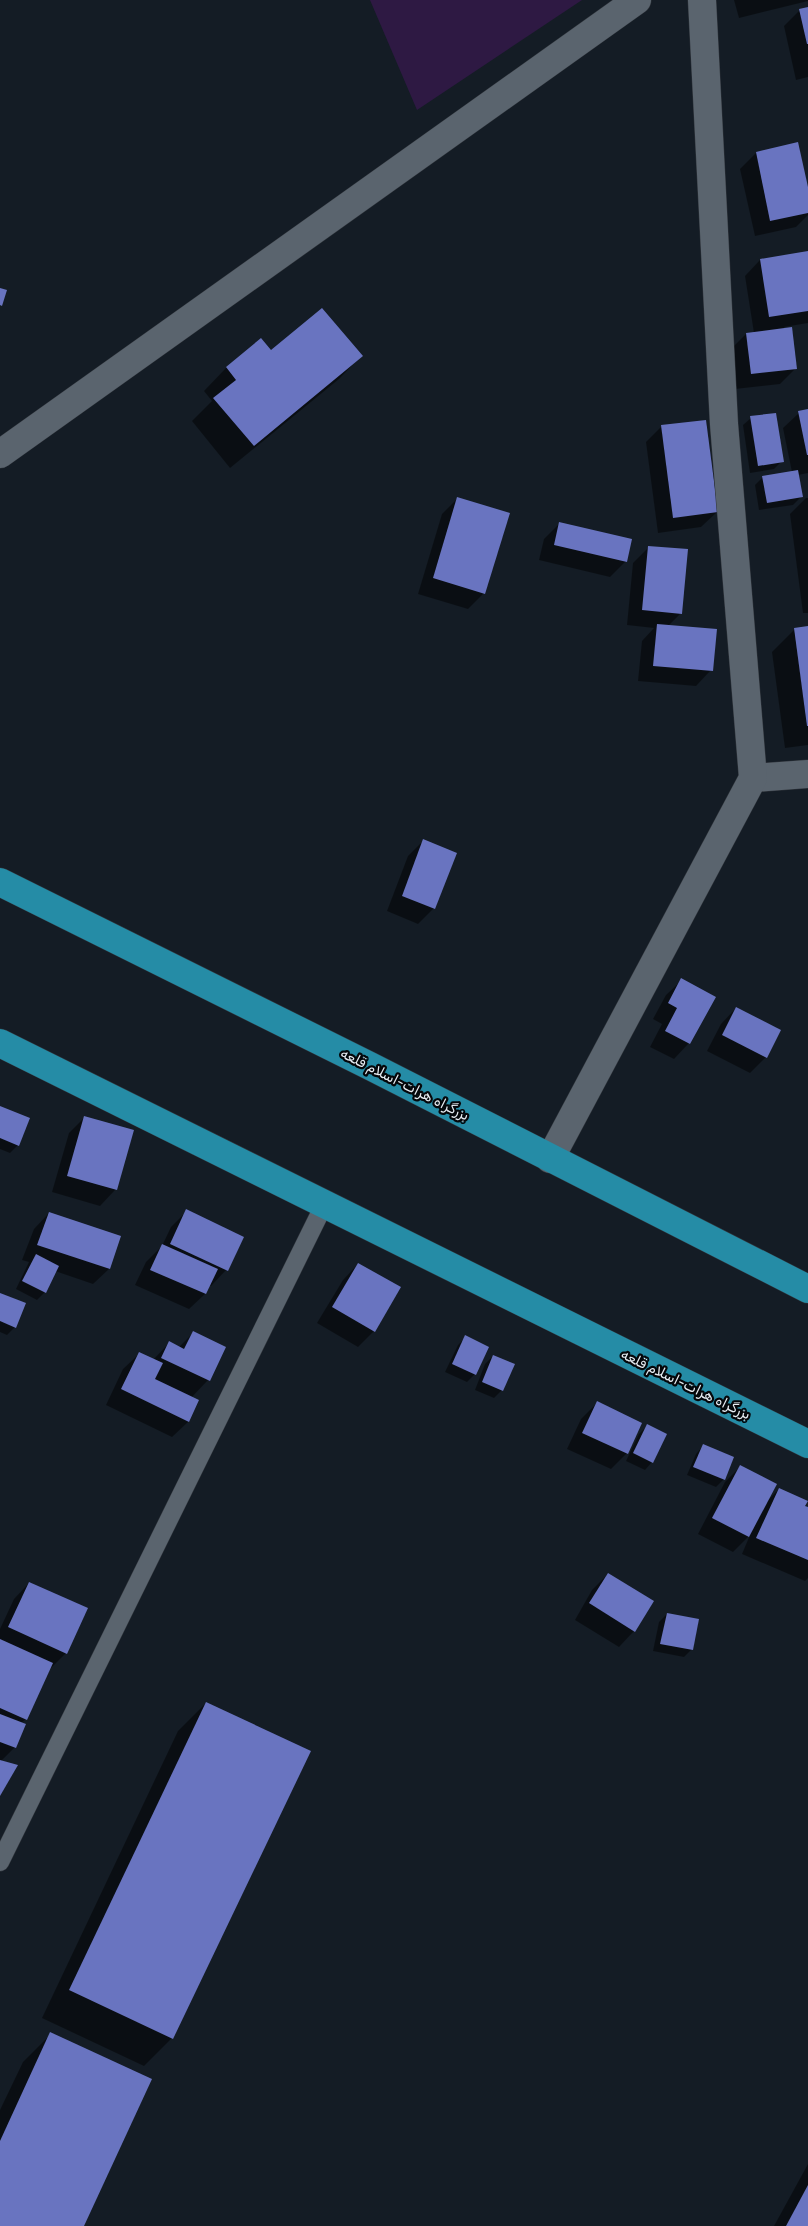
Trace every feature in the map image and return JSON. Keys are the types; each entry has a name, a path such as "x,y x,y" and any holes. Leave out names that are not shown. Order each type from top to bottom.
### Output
{"highway":[{"name":"بزرگراه هرات-اسلام قلعه","path":"0,882 370,1066 808,1289"},
{"name":"بزرگراه هرات-اسلام قلعه","path":"0,1043 808,1444"}],"street":[{"path":"0,454 637,0"},
{"path":"550,1159 753,778 724,424 702,0"},
{"path":"753,778 808,774"}],"lane":[{"path":"0,1862 324,1205"}],"shaded area":[{"path":"370,0 582,0 417,110"}],"building":[{"path":"808,7 808,44 807,44 799,9"},
{"path":"798,142 808,187 808,213 770,221 756,152"},
{"path":"808,251 808,311 769,317 760,259"},
{"path":"0,288 7,290 2,306 0,305"},
{"path":"322,308 363,356 254,446 213,398 236,380 226,367 261,338 271,350"},
{"path":"792,327 797,369 751,374 746,333"},
{"path":"808,409 808,455 807,455 798,411"},
{"path":"776,413 784,462 758,466 750,416"},
{"path":"706,420 718,512 673,518 661,425"},
{"path":"798,470 803,497 767,503 762,476"},
{"path":"457,497 510,513 485,594 433,578"},
{"path":"559,522 632,539 627,562 554,545"},
{"path":"648,546 688,549 682,614 642,610"},
{"path":"657,624 717,629 713,671 653,666"},
{"path":"808,626 808,726 807,726 794,628"},
{"path":"423,839 457,853 435,909 402,896"},
{"path":"681,978 716,997 690,1044 665,1031 677,1008 668,1003"},
{"path":"736,1007 781,1030 767,1058 722,1035"},
{"path":"0,1106 30,1118 19,1146 0,1138"},
{"path":"84,1116 134,1130 117,1190 67,1176"},
{"path":"186,1209 244,1237 228,1271 170,1244"},
{"path":"49,1212 121,1236 110,1269 37,1245"},
{"path":"162,1244 218,1269 206,1294 150,1270"},
{"path":"36,1254 59,1266 46,1293 22,1281"},
{"path":"358,1263 401,1287 375,1332 332,1307"},
{"path":"0,1293 26,1303 16,1328 0,1321"},
{"path":"193,1331 226,1347 210,1381 161,1358 169,1341 184,1349"},
{"path":"465,1335 489,1347 476,1375 452,1364"},
{"path":"139,1352 163,1363 155,1379 199,1400 189,1422 121,1389"},
{"path":"493,1355 515,1364 503,1391 482,1382"},
{"path":"597,1401 642,1423 628,1454 582,1433"},
{"path":"647,1424 667,1434 653,1463 633,1453"},
{"path":"703,1444 734,1457 725,1480 693,1467"},
{"path":"740,1465 777,1484 749,1537 712,1518"},
{"path":"779,1488 808,1501 805,1506 808,1507 808,1560 756,1538"},
{"path":"608,1573 654,1601 635,1632 589,1603"},
{"path":"29,1582 88,1608 67,1654 8,1627"},
{"path":"667,1613 699,1619 693,1650 660,1644"},
{"path":"0,1639 53,1663 27,1720 0,1708"},
{"path":"206,1702 311,1751 173,2039 69,1990"},
{"path":"0,1714 26,1724 16,1748 0,1742"},
{"path":"0,1760 18,1765 0,1796"},
{"path":"50,2032 152,2079 84,2226 0,2226 0,2141"},
{"path":"808,2185 808,2226 786,2226"}]}
